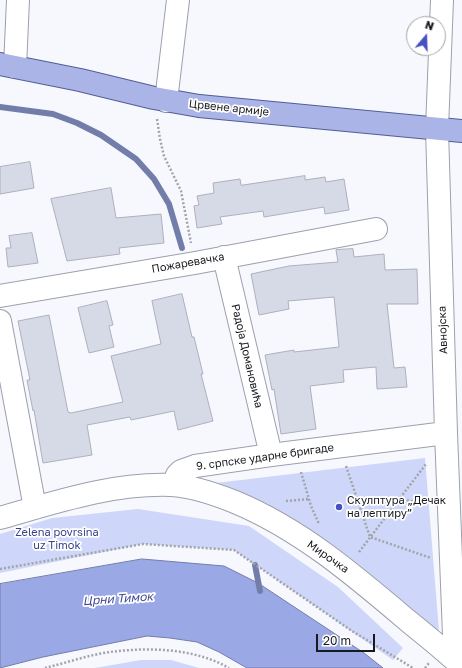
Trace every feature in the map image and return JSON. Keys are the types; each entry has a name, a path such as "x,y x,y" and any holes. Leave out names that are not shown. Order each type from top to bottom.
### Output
{"main road":[{"name":"Црвене армије","path":"7,66 80,80 160,99 233,109 462,131"}],"street":[{"path":"7,66 18,0"},
{"path":"160,99 178,0"},
{"name":"Авнојска","path":"442,0 437,129 452,329 446,433 455,475 458,663"},
{"name":"Пожаревачка","path":"0,296 195,263 376,229"},
{"name":"Радоја Домановића","path":"224,257 271,455"},
{"path":"0,321 35,508"},
{"name":"9. српске ударне бригаде","path":"173,485 177,475 187,468 271,455 446,433"},
{"path":"0,518 98,491 134,486 173,485"},
{"name":"Мирочка","path":"173,485 199,489 224,497 271,519 317,548 355,576 458,663"}],"path":[{"path":"160,99 160,139 164,156 181,191 195,263"},
{"path":"341,446 346,468 370,537"},
{"path":"298,452 309,499 319,524 325,528"},
{"path":"359,552 426,463"},
{"path":"286,501 309,499"},
{"path":"399,499 429,504"},
{"path":"370,537 433,559"},
{"path":"0,569 143,544 234,550 352,631 413,668"},
{"path":"353,548 364,556"},
{"path":"45,668 109,652 142,649 166,650 198,656 229,668"}],"green space":[{"path":"425,458 439,631 401,602 216,483"},
{"name":"Zelena povrsina uz Timok","path":"138,509 249,526 338,587 403,648 393,660 234,550 143,544 0,573 0,534 52,518"},
{"path":"141,660 171,660 199,668 95,668"}],"water":[{"name":"Црни Тимок","path":"142,559 224,566 258,583 364,653 383,668 247,668 219,652 197,642 147,636 43,657 0,668 0,584"}],"building":[{"path":"30,162 34,188 0,194 0,167"},
{"path":"305,176 305,180 325,177 326,182 344,179 349,210 325,214 324,207 264,217 263,211 220,217 222,224 197,228 194,206 199,205 197,196 214,193 213,183 240,179 241,185"},
{"path":"111,188 116,218 161,214 164,243 119,248 120,254 67,261 51,199"},
{"path":"32,233 38,263 8,267 6,248 11,248 9,236"},
{"path":"353,249 354,257 384,254 385,270 417,269 418,304 387,304 394,368 405,367 407,387 377,389 376,367 343,370 344,382 310,386 316,429 281,434 274,389 272,390 265,355 294,350 294,352 339,347 334,297 288,301 289,309 259,315 251,274 289,266 338,262 336,250"},
{"path":"182,294 192,337 194,337 203,374 201,374 213,421 178,430 174,411 131,420 130,417 87,425 92,455 43,463 27,380 30,380 18,321 49,315 68,412 71,413 123,402 111,356 161,344 152,301"},
{"path":"107,301 113,325 109,326 114,347 89,353 78,308"}],"waterway":[{"path":"0,107 53,114 77,123 101,135 136,159 154,179 169,204 182,248"},
{"path":"255,565 260,591"}],"place":[{"name":"Скулптура „Дечак на лептиру”","path":"339,507"}]}
